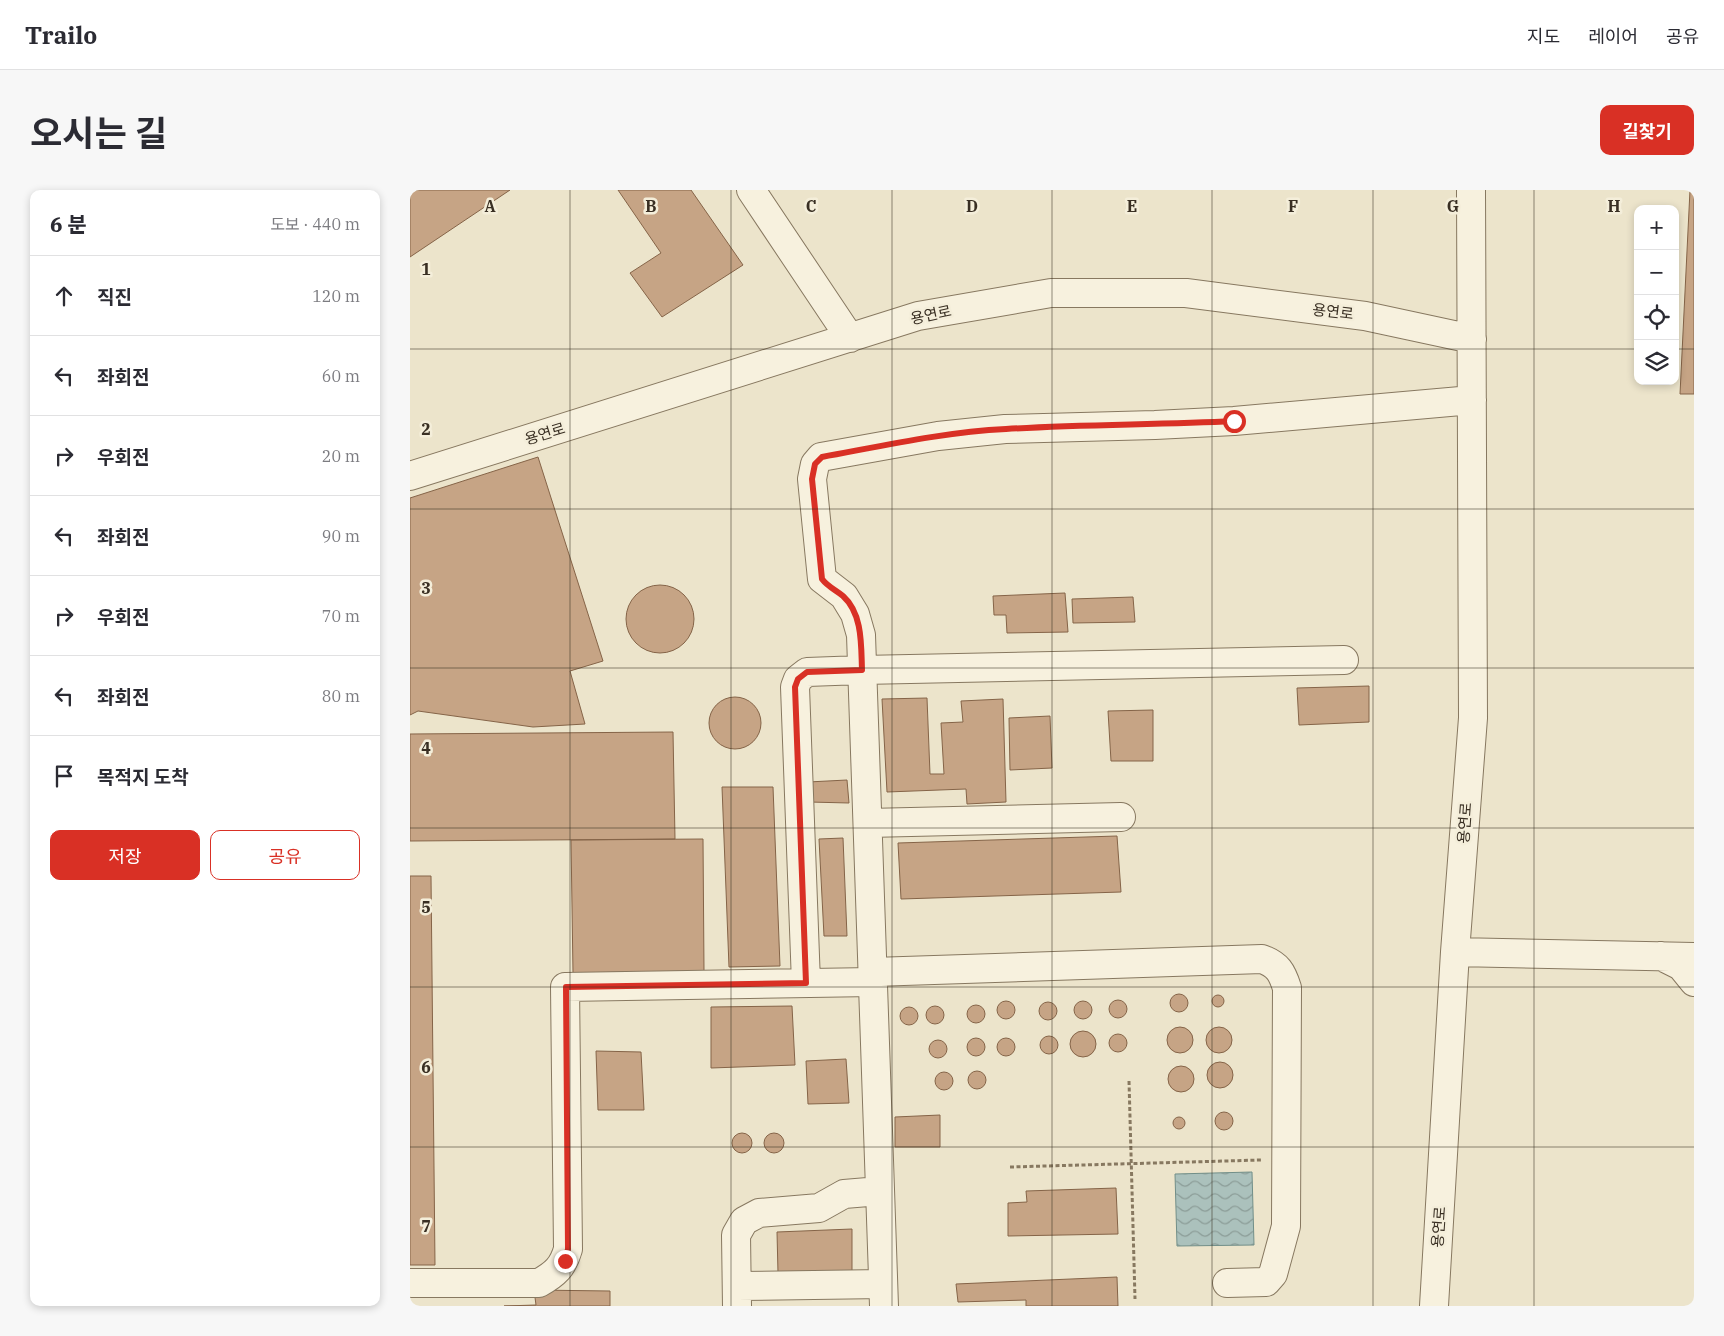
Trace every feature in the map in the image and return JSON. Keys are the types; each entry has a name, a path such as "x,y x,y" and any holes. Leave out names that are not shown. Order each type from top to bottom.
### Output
{"street":[{"path":"751,190 850,338"},
{"name":"용연로","path":"1434,1306 1455,952 1473,718 1471,190"},
{"name":"용연로","path":"410,476 918,316 1051,293 1186,293 1365,316 1472,339"},
{"path":"880,1191 844,1194 819,1208 759,1213 744,1221 736,1235 737,1296 884,1295 861,635 855,614 844,596 822,579 812,479 815,464 822,457 938,436 1005,429 1234,421 1472,400"},
{"path":"806,983 795,687 798,679 807,672 1344,660"},
{"path":"868,823 1121,817"},
{"path":"1455,952 1694,957"},
{"path":"1661,956 1680,966 1694,982"},
{"path":"410,1283 539,1283 556,1274 565,1261 568,1249 566,987 806,983 873,977 1262,959 1275,964 1282,974 1287,988 1286,1226 1273,1274 1266,1282 1227,1283"}],"path":[{"path":"1129,1081 1135,1299"},
{"path":"1010,1166 1131,1165 1287,1160"}],"water":[{"path":"1252,1172 1254,1245 1177,1246 1175,1174"}],"building":[{"path":"410,190 510,190 410,257"},
{"path":"618,190 691,190 743,265 662,317 630,273 661,253"},
{"path":"1690,190 1694,190 1694,394 1680,394"},
{"path":"538,457 603,661 570,671 585,724 533,727 418,711 410,715 410,498"},
{"path":"660,585 673,588 684,595 691,606 694,619 691,632 684,643 673,650 660,653 647,650 636,643 629,632 626,619 629,606 636,595 647,588"},
{"path":"1065,593 1068,632 1007,633 1006,615 994,615 993,596"},
{"path":"1133,597 1135,622 1073,623 1072,599"},
{"path":"1369,686 1369,722 1299,725 1297,688"},
{"path":"735,697 749,701 757,709 761,723 757,737 749,745 735,749 721,745 713,737 709,723 713,709 721,701"},
{"path":"927,698 930,774 944,774 941,723 963,722 961,701 1003,699 1006,802 967,804 966,789 887,792 882,699"},
{"path":"1153,710 1153,761 1111,761 1108,711"},
{"path":"1050,716 1052,768 1010,770 1009,718"},
{"path":"673,732 675,839 410,841 410,734"},
{"path":"847,780 849,803 809,802 808,782"},
{"path":"722,787 773,787 780,966 729,967"},
{"path":"1117,836 1121,892 901,899 898,843"},
{"path":"843,838 847,936 824,936 819,839"},
{"path":"703,839 704,971 573,973 571,840"},
{"path":"410,876 431,876 435,1265 410,1265"},
{"path":"1179,994 1185,997 1188,1003 1185,1009 1179,1012 1173,1009 1170,1003 1173,997"},
{"path":"1216,995 1220,995 1224,1001 1220,1007 1216,1007 1212,1003 1212,999"},
{"path":"1118,1000 1124,1003 1127,1009 1124,1015 1118,1018 1112,1015 1109,1009 1112,1003"},
{"path":"1006,1001 1012,1004 1015,1010 1012,1016 1006,1019 1000,1016 997,1010 1000,1004"},
{"path":"1083,1001 1089,1004 1092,1010 1089,1016 1083,1019 1077,1016 1074,1010 1077,1004"},
{"path":"1048,1002 1054,1005 1057,1011 1054,1017 1048,1020 1042,1017 1039,1011 1042,1005"},
{"path":"976,1005 982,1008 985,1014 982,1020 976,1023 970,1020 967,1014 970,1008"},
{"path":"792,1006 795,1065 711,1068 711,1007"},
{"path":"935,1006 941,1009 944,1015 941,1021 935,1024 929,1021 926,1015 929,1009"},
{"path":"909,1007 915,1010 918,1016 915,1022 909,1025 903,1022 900,1016 903,1010"},
{"path":"1180,1027 1189,1031 1193,1040 1189,1049 1180,1053 1171,1049 1167,1040 1171,1031"},
{"path":"1219,1027 1228,1031 1232,1040 1228,1049 1219,1053 1210,1049 1206,1040 1210,1031"},
{"path":"1083,1031 1092,1035 1096,1044 1092,1053 1083,1057 1074,1053 1070,1044 1074,1035"},
{"path":"1118,1034 1124,1037 1127,1043 1124,1049 1118,1052 1112,1049 1109,1043 1112,1037"},
{"path":"1049,1036 1055,1039 1058,1045 1055,1051 1049,1054 1043,1051 1040,1045 1043,1039"},
{"path":"976,1038 982,1041 985,1047 982,1053 976,1056 970,1053 967,1047 970,1041"},
{"path":"1006,1038 1012,1041 1015,1047 1012,1053 1006,1056 1000,1053 997,1047 1000,1041"},
{"path":"938,1040 944,1043 947,1049 944,1055 938,1058 932,1055 929,1049 932,1043"},
{"path":"596,1051 641,1052 644,1110 598,1110"},
{"path":"846,1059 849,1103 808,1104 806,1061"},
{"path":"1220,1062 1229,1066 1233,1075 1229,1084 1220,1088 1211,1084 1207,1075 1211,1066"},
{"path":"1181,1066 1190,1070 1194,1079 1190,1088 1181,1092 1172,1088 1168,1079 1172,1070"},
{"path":"977,1071 983,1074 986,1080 983,1086 977,1089 971,1086 968,1080 971,1074"},
{"path":"944,1072 950,1075 953,1081 950,1087 944,1090 938,1087 935,1081 938,1075"},
{"path":"1224,1112 1230,1115 1233,1121 1230,1127 1224,1130 1218,1127 1215,1121 1218,1115"},
{"path":"940,1115 940,1147 895,1147 895,1117"},
{"path":"1177,1117 1181,1117 1185,1123 1181,1129 1177,1129 1173,1125 1173,1121"},
{"path":"742,1133 749,1136 752,1143 749,1150 742,1153 735,1150 732,1143 735,1136"},
{"path":"774,1133 781,1136 784,1143 781,1150 774,1153 767,1150 764,1143 767,1136"},
{"path":"1116,1188 1118,1234 1008,1236 1008,1203 1027,1202 1026,1191"},
{"path":"852,1229 852,1272 778,1273 777,1232"},
{"path":"1117,1277 1118,1306 1026,1306 1026,1300 958,1302 956,1284"},
{"path":"534,1290 610,1291 610,1306 504,1306 536,1305"}],"route":[{"path":"565,1261 568,1249 566,987 806,983 795,687 802,674 807,672 862,670 861,635 855,614 844,596 827,586 822,579 812,479 815,464 822,457 938,436 1005,429 1234,421"}]}
